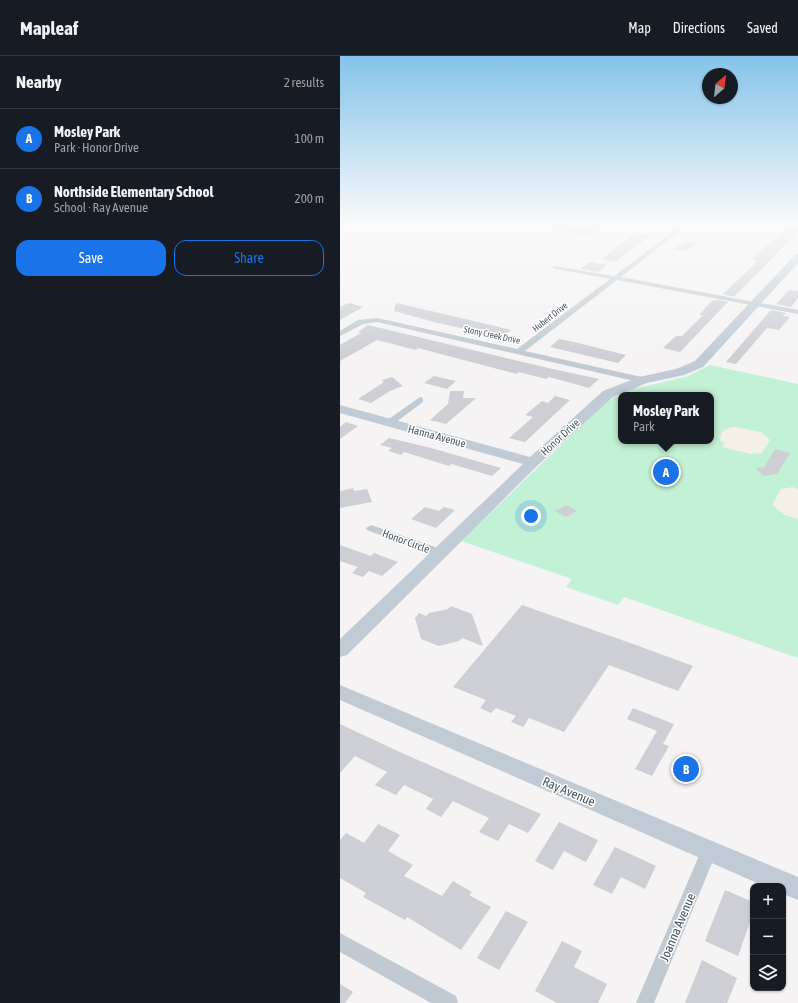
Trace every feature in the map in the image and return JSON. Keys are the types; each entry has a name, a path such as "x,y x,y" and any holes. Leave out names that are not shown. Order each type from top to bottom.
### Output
{"street":[{"path":"562,268 798,312"},
{"name":"Hubert Drive","path":"520,351 628,268"},
{"name":"Honor Drive","path":"340,650 533,462 608,394 643,380 680,372 699,364 710,354 788,268"},
{"name":"Stony Creek Drive","path":"340,334 361,322 377,320 520,351 643,380"},
{"path":"388,423 420,400"},
{"name":"Hanna Avenue","path":"342,411 533,462"},
{"name":"Honor Circle","path":"372,528 440,553"},
{"name":"Ray Avenue","path":"340,692 798,889"},
{"name":"Joanna Avenue","path":"645,1003 709,851"},
{"path":"340,942 449,1003"}],"green space":[{"path":"710,365 798,384 798,658 624,597 618,605 566,587 572,579 461,541 605,403 618,395 618,444 714,444 714,392 624,392 686,377"}],"sand":[{"path":"734,427 761,432 770,440 762,453 751,454 722,447 725,443 720,440 722,432 728,428"},
{"path":"793,487 798,489 798,519 785,515 772,505 781,489"}],"building":[{"path":"581,268 603,268 598,272 580,269"},
{"path":"750,268 762,268 734,297 723,294"},
{"path":"789,290 798,291 798,298 791,307 776,304"},
{"path":"717,300 728,302 680,352 663,348 676,336 682,336 703,315 699,315 712,301"},
{"path":"349,303 363,307 340,320 340,307"},
{"path":"396,303 511,330 502,337 438,323 394,311"},
{"path":"771,310 786,313 783,316 790,317 779,330 767,328 736,364 726,362"},
{"path":"368,325 599,379 589,388 549,377 546,379 519,372 517,374 418,348 416,350 377,340 340,361 340,345 361,333 358,332"},
{"path":"559,339 626,355 618,363 550,347"},
{"path":"434,376 456,381 447,389 424,383"},
{"path":"392,377 403,386 390,391 371,403 358,399 384,382 382,380"},
{"path":"450,391 464,391 463,398 476,398 446,424 430,420 448,404"},
{"path":"555,396 570,400 525,442 509,438 533,417 525,415 542,401 548,403"},
{"path":"346,422 358,426 340,439 340,427"},
{"path":"389,438 431,448 501,468 492,476 451,464 449,466 404,452 401,455 388,451 392,448 380,445"},
{"path":"775,449 790,453 777,474 763,476 756,468 764,467"},
{"path":"353,488 354,491 367,489 372,502 340,508 340,491"},
{"path":"566,505 577,511 566,517 555,511"},
{"path":"425,507 439,511 444,507 455,510 436,528 411,519"},
{"path":"340,545 371,556 374,553 398,562 382,576 369,571 363,577 352,573 358,567 340,561"},
{"path":"522,605 693,666 678,691 609,665 564,732 529,718 523,727 511,722 516,716 496,708 491,713 480,708 486,700 453,687"},
{"path":"451,606 472,614 483,646 462,638 459,641 439,646 421,639 415,618 419,613 426,616 429,613 448,609"},
{"path":"633,708 674,724 663,744 669,746 652,776 635,769 657,731 627,719"},
{"path":"340,724 541,814 528,833 509,824 498,841 479,832 489,818 453,801 441,817 426,809 433,799 404,785 396,795 375,785 387,772 355,756 340,773"},
{"path":"559,822 598,840 586,862 564,851 553,870 535,861"},
{"path":"378,824 400,835 388,851 413,865 404,876 442,896 453,881 472,892 469,895 491,907 461,950 407,917 405,920 363,897 366,893 340,878 340,840 346,833 364,843"},
{"path":"615,847 656,866 645,889 621,877 612,894 593,885"},
{"path":"725,890 750,901 750,922 738,956 705,941"},
{"path":"506,911 528,922 499,970 477,958"},
{"path":"562,941 582,951 574,967 607,984 598,1003 557,1003 535,991"},
{"path":"702,960 737,978 727,1003 685,1003"},
{"path":"340,984 353,992 345,1003 340,1003"}],"place":[{"name":"Mosley Park","path":"666,472"},
{"name":"Northside Elementary School","path":"686,769"}]}
